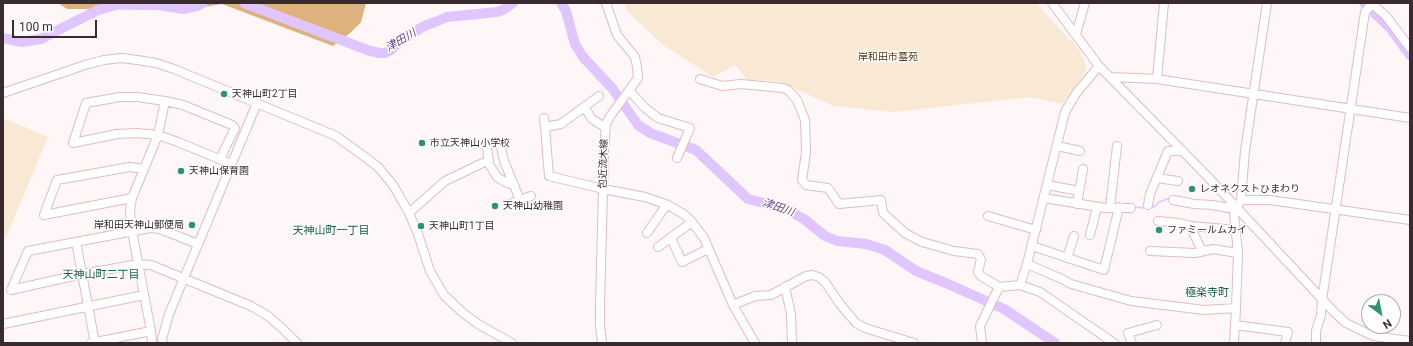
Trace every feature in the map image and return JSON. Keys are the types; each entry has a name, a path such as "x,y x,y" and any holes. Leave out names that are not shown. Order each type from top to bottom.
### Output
{"street":[{"name":"包近流木線","path":"602,343 600,325 606,124 638,78 635,57 617,35 606,3"},
{"path":"1052,3 1099,66 1183,151 1322,300 1346,323 1373,336 1406,341"},
{"path":"1076,34 1085,3"},
{"path":"1157,79 1164,3"},
{"path":"1234,343 1238,253 1234,214 1241,200 1245,151 1267,3"},
{"path":"1316,343 1316,331 1321,315 1365,12 1371,3 1386,16 1410,48"},
{"path":"3,93 88,64 122,58 174,69 331,134 359,151 384,175 399,195 409,212 418,234 430,271 444,295 463,313 478,324 512,343"},
{"path":"1020,285 1048,185 1065,112 1077,92 1099,66"},
{"path":"1110,77 1157,79 1410,118"},
{"path":"700,79 722,86 740,84 783,88 788,90 797,100 805,120 806,152 802,180 806,185 828,188 839,204 881,200 882,213 905,233 928,244 954,251 978,254 981,259 978,272 981,276 999,287 1020,285 1040,292 1109,342"},
{"path":"627,92 658,118 690,128 677,158"},
{"path":"545,127 562,124 599,96"},
{"path":"220,159 235,128 232,125 183,106 165,101 137,97 120,97 86,103 73,143 117,134 137,133 158,135 231,164"},
{"path":"152,343 132,231 130,210 132,198 158,135 165,101"},
{"path":"163,343 162,339 169,314 257,103"},
{"path":"584,107 592,119 606,128"},
{"path":"544,118 549,176 603,190 646,197 668,205 692,222 700,232 732,305 755,343"},
{"path":"493,179 486,161 487,147 490,144 500,142 504,161 520,200"},
{"path":"1057,146 1080,151"},
{"path":"1110,208 1117,146"},
{"path":"1148,205 1168,152 1183,151"},
{"path":"409,212 445,181 486,161"},
{"path":"486,161 490,164 497,177 507,183 514,184"},
{"path":"132,198 44,216 57,180 130,167 144,169"},
{"path":"1077,204 1083,169"},
{"path":"1157,178 1178,181"},
{"path":"1048,185 1074,190"},
{"path":"510,204 531,196"},
{"path":"1044,198 1110,208 1131,208"},
{"path":"1173,200 1204,207 1236,208"},
{"path":"1241,200 1270,200 1410,220"},
{"path":"647,233 668,205"},
{"path":"1090,235 1097,206"},
{"path":"1032,246 1104,270 1119,207"},
{"path":"988,216 1036,230"},
{"path":"1158,221 1179,220 1190,226 1203,225 1236,230"},
{"path":"658,247 692,222"},
{"path":"198,244 160,229 150,228 28,251 11,290 82,274 138,264 151,265 250,306 268,316 297,343"},
{"path":"1192,230 1202,251"},
{"path":"1067,258 1074,236"},
{"path":"671,238 682,262 708,249"},
{"path":"76,242 93,343 151,331"},
{"path":"1150,251 1195,253 1213,249 1238,253"},
{"path":"1027,264 1070,284 1131,301 1204,310 1236,308"},
{"path":"732,305 755,296 771,295 806,276 812,275 819,277 825,282 840,304 856,323 865,328 912,343"},
{"path":"785,287 791,314 792,343"},
{"path":"982,343 979,329 999,287"},
{"path":"3,324 144,294"},
{"path":"1132,343 1128,333 1157,325"},
{"path":"1234,325 1288,332 1285,343"}],"green space":[{"name":"岸和田市墓苑","path":"624,3 1036,3 1080,51 1087,69 1063,104 1031,97 894,112 833,106 779,81 747,80 736,65 713,77 663,45 627,11"},
{"path":"3,118 48,137 3,244"}],"shaded area":[{"path":"58,3 366,3 361,22 333,46 222,4 185,10 67,9"}],"waterway":[{"name":"津田川","path":"3,38 22,42 41,39 98,10 120,4 159,5 183,9 203,3"},
{"name":"津田川","path":"244,3 370,51 380,53 385,53 391,50 399,42 424,26 447,17 497,12 513,3"},
{"name":"津田川","path":"561,3 566,11 575,44 583,57 612,88 638,125 650,133 696,150 748,199 786,209 804,219 825,236 837,241 866,244 885,250 916,271 1004,309 1055,343"},
{"path":"1364,3 1391,29 1410,55"},
{"path":"1149,207 1154,207 1159,202 1170,198"},
{"path":"1133,207 1145,208"}],"place":[{"name":"天神山町2丁目","path":"224,94"},
{"name":"市立天神山小学校","path":"422,143"},
{"name":"天神山保育園","path":"181,171"},
{"name":"レオネクストひまわり","path":"1192,189"},
{"name":"天神山幼稚園","path":"495,206"},
{"name":"岸和田天神山郵便局","path":"192,225"},
{"name":"天神山町1丁目","path":"421,226"},
{"name":"ファミールムカイ","path":"1159,230"}],"district":[{"name":"天神山町一丁目","path":"331,231"},
{"name":"天神山町二丁目","path":"101,275"},
{"name":"極楽寺町","path":"1207,293"}]}
